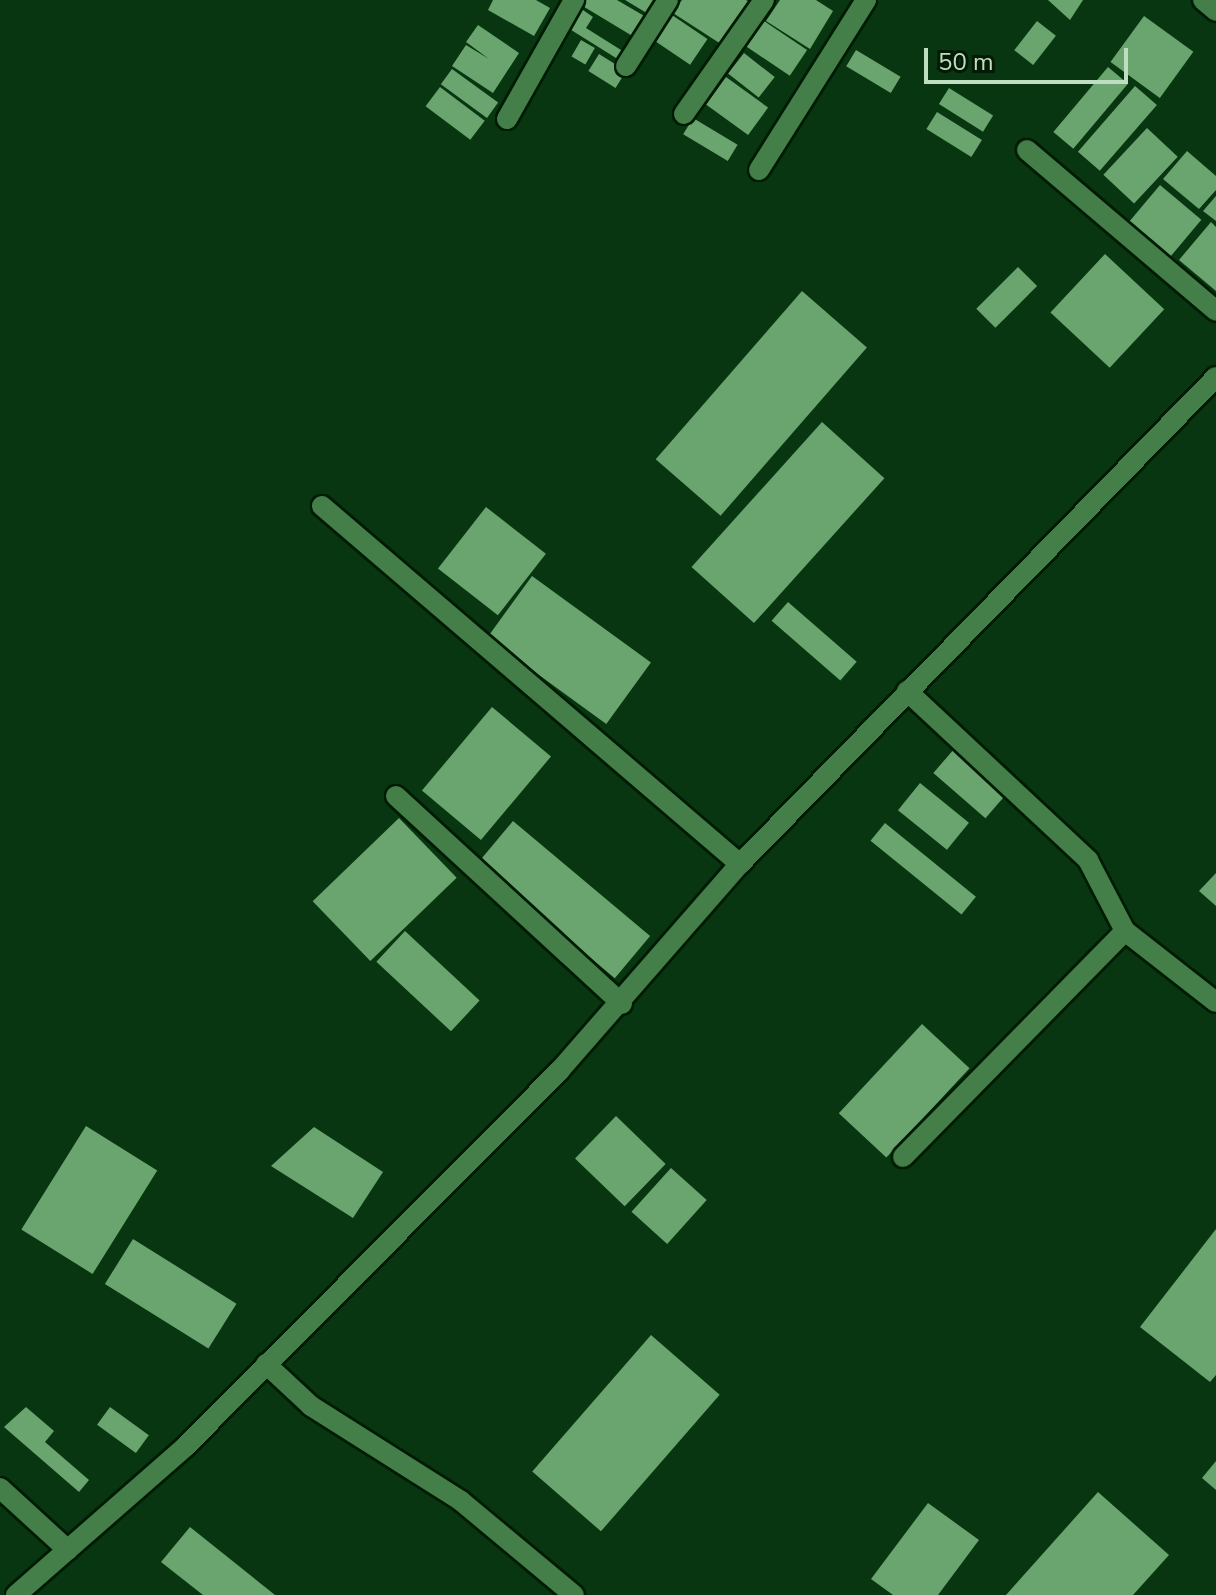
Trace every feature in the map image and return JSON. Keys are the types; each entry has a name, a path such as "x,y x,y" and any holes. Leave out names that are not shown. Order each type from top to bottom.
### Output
{"street":[{"path":"507,119 574,0"},
{"path":"626,66 668,0"},
{"path":"684,114 764,0"},
{"path":"759,170 866,0"},
{"path":"1203,0 1216,11"},
{"path":"1027,150 1216,311"},
{"path":"16,1595 186,1446 622,1004 740,864 1216,377"},
{"path":"322,506 740,864"},
{"path":"907,691 1088,860 1125,931 1216,1002"},
{"path":"396,796 622,1004"},
{"path":"903,1157 1125,931"},
{"path":"266,1364 311,1406 461,1501 571,1594"},
{"path":"0,1488 68,1550"}],"building":[{"path":"493,0 536,0 550,8 534,36 488,10"},
{"path":"584,0 617,0 646,17 634,37 581,5"},
{"path":"625,0 659,0 650,15"},
{"path":"682,0 746,0 751,3 724,46 673,13"},
{"path":"780,0 816,0 833,11 810,49 766,21"},
{"path":"1048,0 1083,0 1070,20"},
{"path":"580,8 593,17 586,28 629,55 624,63 568,28"},
{"path":"666,11 707,39 690,65 649,37"},
{"path":"1144,16 1193,52 1160,98 1110,62"},
{"path":"764,21 807,50 790,76 747,47"},
{"path":"1037,21 1056,36 1033,65 1014,50"},
{"path":"478,25 519,53 493,93 452,66 466,45 489,59 466,42"},
{"path":"581,40 595,48 585,64 572,56"},
{"path":"856,50 901,77 891,93 846,66"},
{"path":"744,53 775,77 759,97 728,73"},
{"path":"599,54 626,71 616,88 588,71"},
{"path":"1108,67 1128,84 1073,149 1053,132"},
{"path":"452,69 498,103 487,118 441,84"},
{"path":"726,77 768,108 748,135 706,105"},
{"path":"1135,86 1157,105 1100,171 1078,152"},
{"path":"440,87 485,121 470,140 426,106"},
{"path":"949,88 993,116 983,132 939,104"},
{"path":"937,112 982,140 971,157 926,129"},
{"path":"693,118 738,145 728,161 683,134"},
{"path":"1147,128 1178,157 1134,203 1103,175"},
{"path":"1187,151 1216,176 1216,190 1199,209 1163,179"},
{"path":"1160,185 1201,220 1171,256 1129,222"},
{"path":"1216,196 1216,221 1203,211"},
{"path":"1211,222 1216,227 1216,291 1179,260"},
{"path":"1105,254 1164,309 1110,368 1050,313"},
{"path":"1018,267 1037,286 995,328 976,309"},
{"path":"802,291 867,347 721,516 656,459"},
{"path":"822,422 884,478 754,623 692,567"},
{"path":"486,507 546,554 498,615 438,568"},
{"path":"532,576 651,662 606,724 487,637"},
{"path":"788,602 857,662 840,681 772,621"},
{"path":"492,707 551,756 481,840 422,790"},
{"path":"955,748 1007,793 985,818 933,773"},
{"path":"920,783 969,823 947,850 898,810"},
{"path":"399,818 457,878 370,961 313,901"},
{"path":"513,821 650,936 615,978 478,863"},
{"path":"885,823 976,897 961,915 871,841"},
{"path":"1216,873 1216,906 1199,891"},
{"path":"405,931 480,1001 451,1031 376,962"},
{"path":"922,1024 970,1068 886,1158 839,1113"},
{"path":"616,1116 666,1164 625,1206 575,1158"},
{"path":"86,1126 157,1171 93,1274 21,1229"},
{"path":"314,1127 383,1172 353,1218 271,1166"},
{"path":"671,1168 707,1200 667,1244 632,1212"},
{"path":"1216,1229 1216,1375 1210,1382 1140,1327"},
{"path":"133,1239 236,1304 208,1349 105,1284"},
{"path":"651,1335 720,1395 601,1531 532,1472"},
{"path":"26,1407 54,1431 45,1442 89,1480 79,1492 4,1427"},
{"path":"110,1407 149,1435 136,1453 97,1425"},
{"path":"1216,1461 1216,1490 1202,1478"},
{"path":"1098,1492 1169,1555 1133,1595 1006,1595"},
{"path":"928,1503 979,1540 938,1595 893,1595 871,1579"},
{"path":"190,1527 275,1595 203,1595 161,1562"}]}
